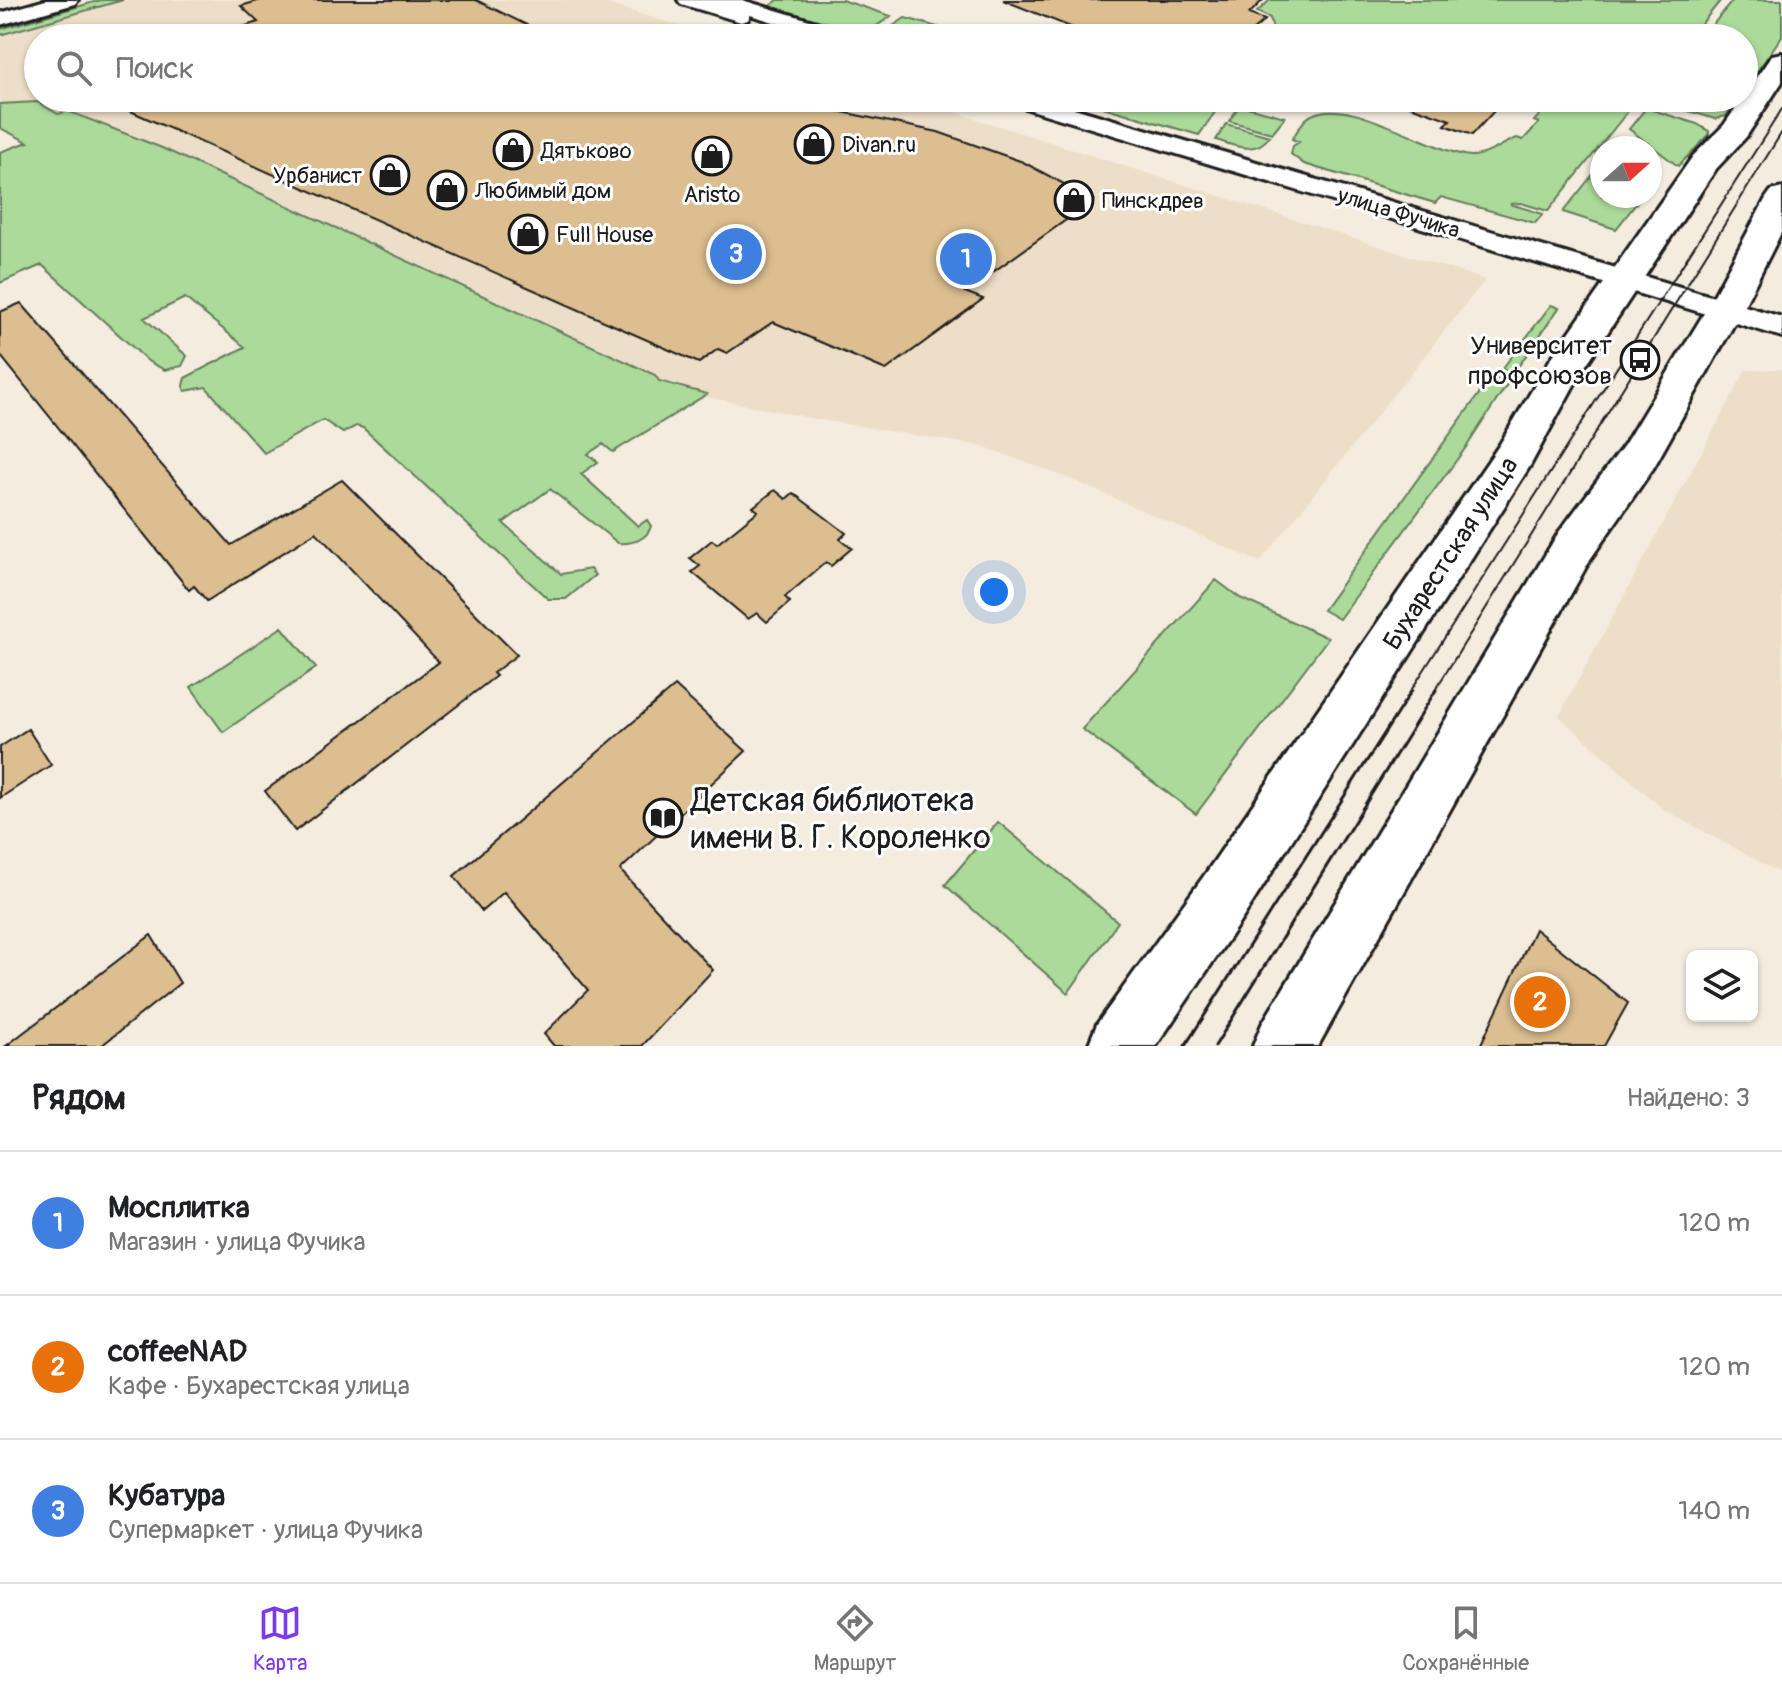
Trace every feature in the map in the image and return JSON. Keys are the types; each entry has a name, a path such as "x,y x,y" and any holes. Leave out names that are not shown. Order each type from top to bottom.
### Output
{"main road":[{"name":"Бухарестская улица","path":"1758,97 1782,61"},
{"name":"Бухарестская улица","path":"1119,1046 1266,833 1506,468 1564,369 1704,163 1735,131 1748,112"},
{"path":"1284,1046 1575,545 1639,456 1726,304 1782,198"}],"street":[{"path":"0,12 43,0"},
{"path":"0,19 68,0"},
{"path":"688,0 768,24"},
{"path":"721,0 802,24"},
{"name":"улица Фучика","path":"1064,112 1629,275"},
{"name":"улица Фучика","path":"1100,112 1726,304 1782,327"},
{"name":"улица Фучика","path":"1726,304 1782,314"}],"shaded area":[{"path":"123,0 595,0 673,24 39,24"},
{"path":"24,28 24,112 0,101 0,35"},
{"path":"24,112 954,112 1485,280 1260,562 1068,478 982,446 821,420 657,387 241,210"},
{"path":"1782,369 1782,874 1663,809 1559,716 1746,370"}],"green space":[{"path":"101,0 123,0 39,24 24,24 24,28 0,35 0,29"},
{"path":"778,0 842,0 891,16 879,24 822,24 767,8"},
{"path":"1270,0 1721,0 1701,24 1272,24 1270,18 1257,12"},
{"path":"1733,0 1782,0 1782,36 1758,70 1758,24 1713,24"},
{"path":"905,18 927,24 896,24"},
{"path":"24,103 24,112 71,112 162,148 655,375 659,381 707,394 613,452 603,444 588,454 598,462 581,474 638,526 647,520 651,526 649,531 638,540 618,543 550,489 503,523 561,574 590,569 595,575 566,599 548,599 363,428 356,426 343,433 323,420 264,453 206,387 185,391 185,378 245,347 185,298 144,318 187,356 182,366 165,370 149,362 42,265 0,283 0,152 28,142 0,128 0,104"},
{"path":"1120,112 1215,112 1199,135"},
{"path":"1235,112 1266,112 1285,117 1272,133 1229,121"},
{"path":"1322,112 1345,112 1363,117 1455,153 1472,156 1490,152 1517,138 1523,140 1539,123 1534,121 1542,112 1627,112 1608,136 1590,136 1590,159 1548,211 1521,203 1510,204 1543,214 1535,223 1441,197 1435,203 1304,164 1291,154 1293,146 1299,142 1292,139 1302,123"},
{"path":"1643,112 1659,112 1709,131 1709,135 1678,166 1662,154 1662,136 1638,136 1629,129"},
{"path":"1692,112 1729,112 1715,119"},
{"path":"1226,124 1270,136 1258,146 1238,147 1216,140"},
{"path":"1590,178 1590,208 1633,208 1616,229 1563,212"},
{"path":"1551,305 1559,308 1513,374 1502,369"},
{"path":"1492,376 1508,383 1467,446 1339,619 1323,610"},
{"path":"1216,580 1240,598 1328,638 1196,814 1082,729"},
{"path":"282,627 316,668 223,732 191,687"},
{"path":"998,822 1118,922 1068,993 945,885"}],"building":[{"path":"261,0 476,0 525,24 252,24 258,22 241,6"},
{"path":"1003,0 1263,0 1249,14 1265,20 1260,24 1063,24"},
{"path":"133,112 842,112 938,132 1023,162 1094,200 965,292 983,299 886,370 773,322 727,353 718,349 699,363"},
{"path":"1427,112 1493,112 1472,135 1445,125 1450,120"},
{"path":"21,303 231,545 342,480 517,655 493,673 496,676 295,831 265,791 439,662 316,532 207,601 194,586 189,590 0,355 0,312"},
{"path":"775,490 786,499 793,493 825,517 846,533 840,539 852,548 831,566 826,562 785,597 790,602 767,622 757,613 748,619 692,572 700,566 690,558 712,540 717,544 758,511 753,507"},
{"path":"675,686 746,751 620,870 713,970 642,1046 554,1046 544,1034 588,990 504,892 482,911 454,876"},
{"path":"28,729 51,765 0,798 0,747"},
{"path":"1535,929 1628,1003 1604,1046 1480,1046"},
{"path":"151,935 180,983 101,1046 6,1046"}],"tram line":[{"path":"1410,692 1782,109"},
{"path":"1434,692 1782,132"},
{"path":"1185,1046 1412,690"},
{"path":"1215,1046 1436,690"}],"place":[{"name":"Divan.ru","path":"814,144"},
{"name":"Дятьково","path":"513,150"},
{"name":"Aristo","path":"712,156"},
{"name":"Урбанист","path":"390,175"},
{"name":"Любимый дом","path":"447,190"},
{"name":"Пинскдрев","path":"1074,200"},
{"name":"Full House","path":"528,234"},
{"name":"Кубатура","path":"736,254"},
{"name":"Мосплитка","path":"966,259"},
{"name":"Университет профсоюзов","path":"1640,360"},
{"name":"Детская библиотека имени В. Г. Короленко","path":"663,818"},
{"name":"coffeeNAD","path":"1540,1002"}]}
